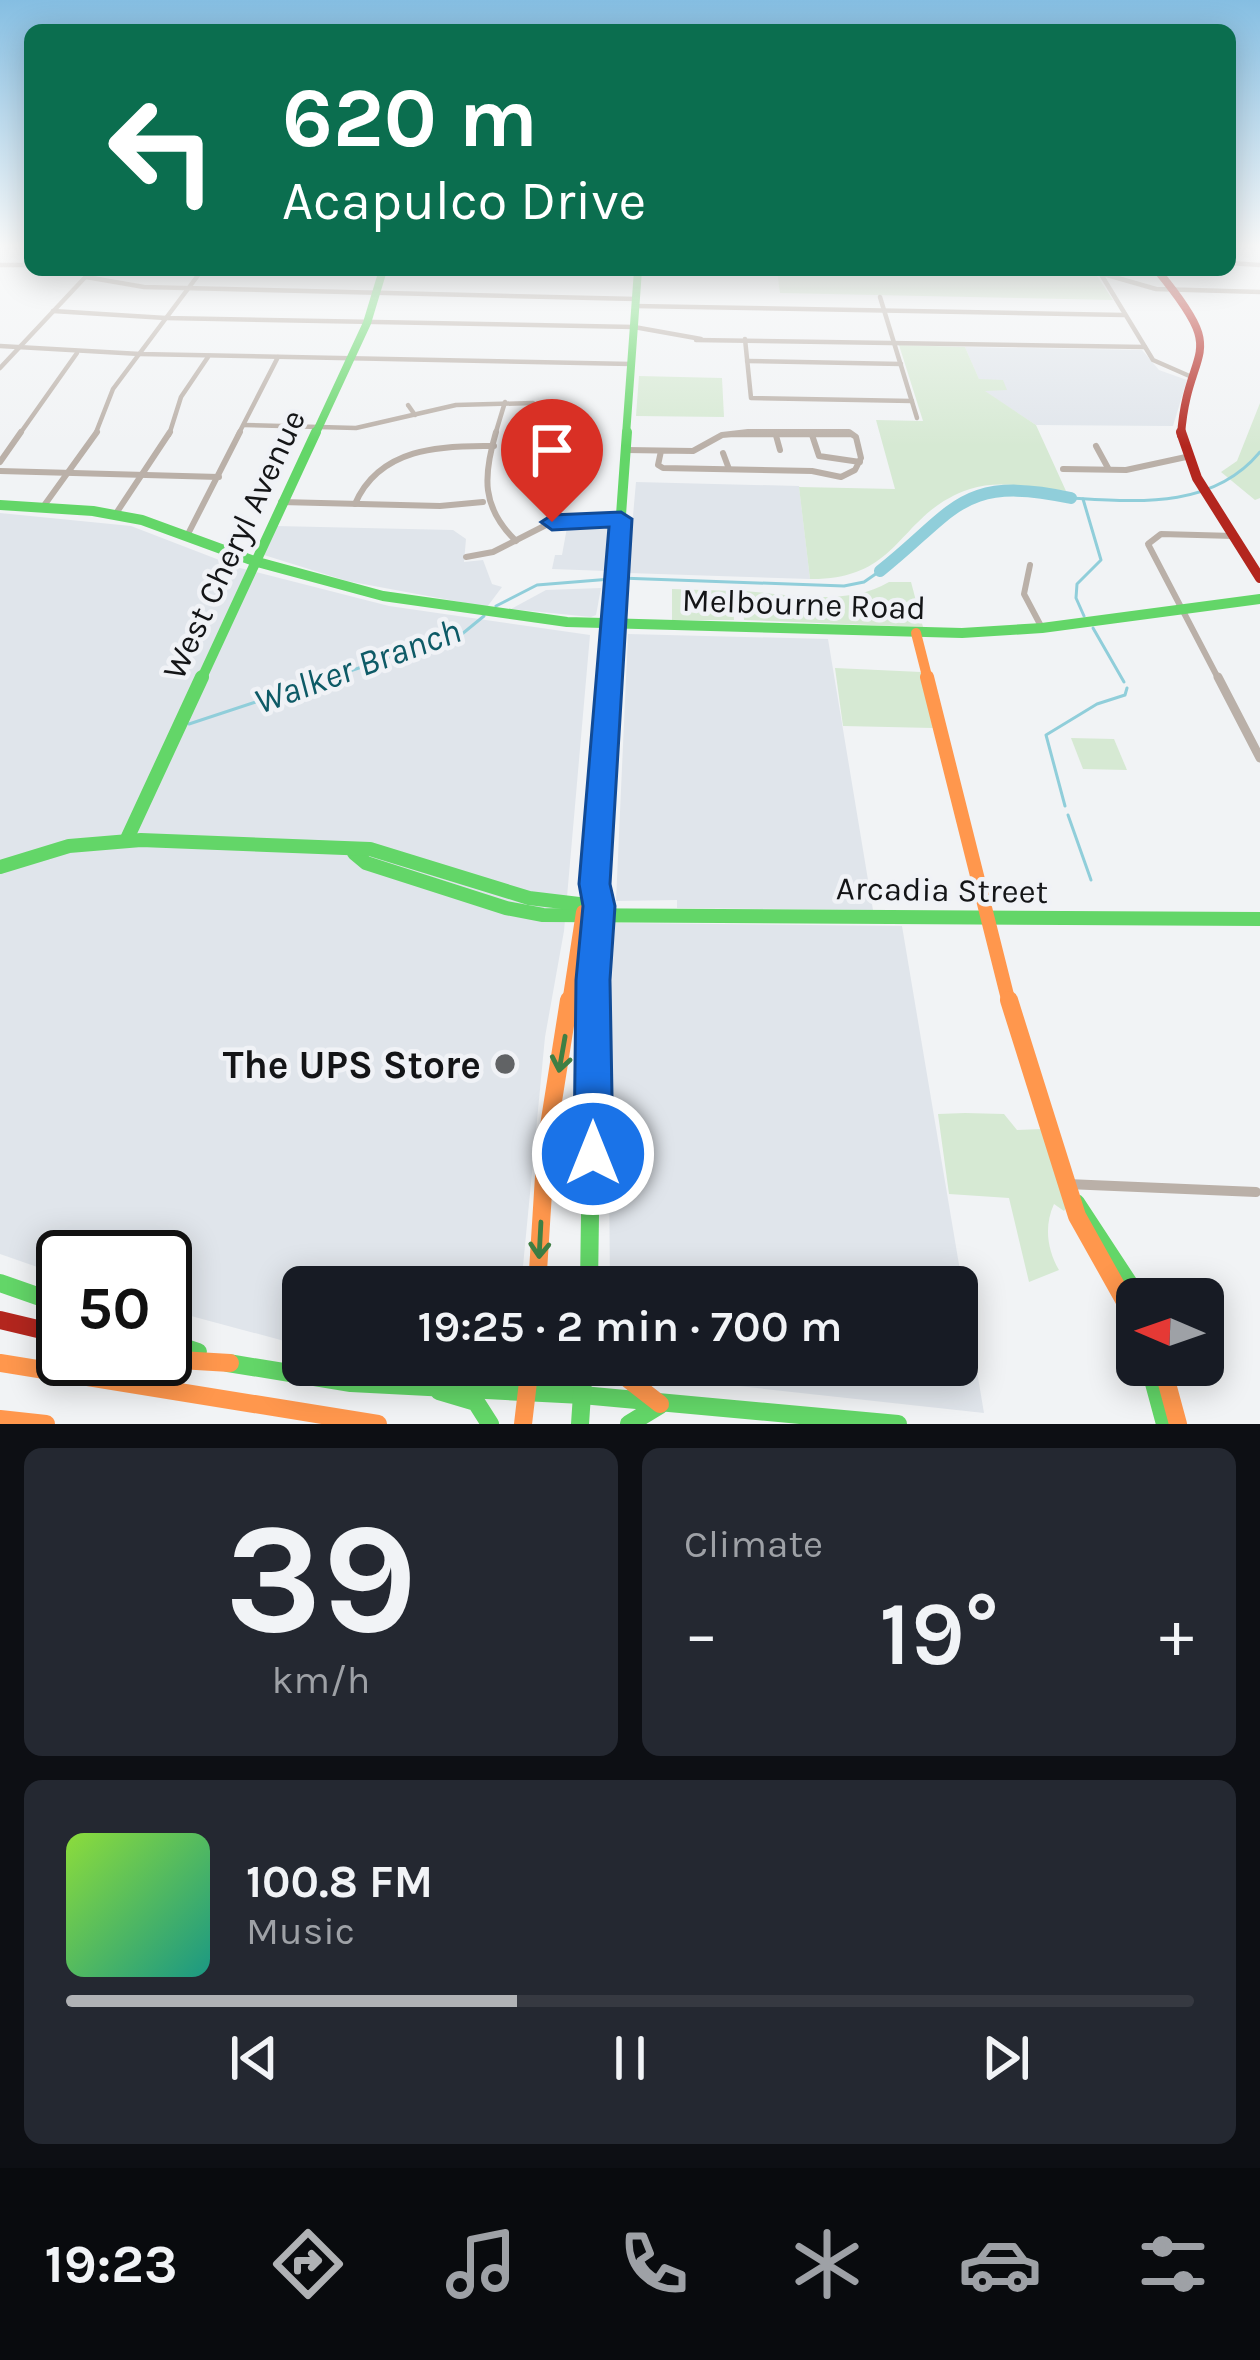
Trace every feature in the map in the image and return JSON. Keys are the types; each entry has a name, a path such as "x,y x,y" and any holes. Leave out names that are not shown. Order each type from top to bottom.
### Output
{"main road":[{"name":"West Cheryl Avenue","path":"125,841 370,312"},
{"path":"591,1266 599,911 595,884 634,312"},
{"path":"1187,312 1202,335 1181,428 1186,457 1260,578"},
{"name":"Melbourne Road","path":"0,505 115,514 188,534 254,561 383,596 505,615 613,624 916,633 1042,628 1260,599"},
{"path":"916,633 986,916 1069,1191 1077,1216 1116,1286"},
{"name":"Arcadia Street","path":"0,866 61,847 125,841 354,853 370,849 583,910 1260,919"},
{"path":"539,1266 552,1108 583,910 595,884"},
{"path":"552,1108 568,1145 593,1151"},
{"path":"1069,1191 1125,1278"},
{"path":"0,1283 36,1296"},
{"path":"0,1320 36,1329"},
{"path":"192,1350 230,1363"},
{"path":"192,1361 282,1372"},
{"path":"0,1364 378,1424"},
{"path":"419,1386 476,1402 490,1424"},
{"path":"452,1386 898,1424"},
{"path":"524,1424 528,1386"},
{"path":"580,1424 583,1386"},
{"path":"637,1386 661,1405"},
{"path":"1155,1386 1165,1424"},
{"path":"1168,1386 1178,1424"},
{"path":"629,1424 661,1405"},
{"path":"0,1419 46,1424"}],"street":[{"path":"0,368 51,312"},
{"path":"76,312 631,329 686,339 1145,347"},
{"path":"43,507 100,428 109,397 170,312"},
{"path":"885,312 917,418"},
{"path":"1002,312 1124,315 1162,367 1194,378"},
{"path":"745,340 751,398 912,401"},
{"path":"0,346 209,356 632,364"},
{"path":"78,352 0,467 219,477"},
{"path":"115,514 170,433 181,397 209,356"},
{"path":"188,534 278,357"},
{"path":"747,362 901,364"},
{"path":"505,402 483,502 498,527 516,542"},
{"path":"244,425 366,427 471,403 533,403"},
{"path":"408,405 415,415"},
{"path":"775,432 780,450"},
{"path":"626,450 693,452 725,434 811,432 855,435 860,462"},
{"path":"811,432 819,456 860,462"},
{"path":"355,504 365,481 386,465 452,446 494,446"},
{"path":"1096,446 1108,470"},
{"path":"661,451 658,465 663,468 812,471 841,477 860,462"},
{"path":"723,453 729,469"},
{"path":"1063,469 1134,469 1186,457"},
{"path":"281,502 483,502"},
{"path":"466,557 516,542 566,519 621,519"},
{"path":"1234,536 1161,534 1148,540 1260,758"},
{"path":"1030,565 1024,594 1042,628"},
{"path":"1069,1191 1256,1192"}],"shaded area":[{"path":"965,347 1142,350 1159,370 1187,380 1173,426 1036,425 984,391"},
{"path":"636,482 799,486 810,579 628,573"},
{"path":"0,513 131,526 240,568 389,606 590,635 564,931 545,1037 523,1266 282,1266 282,1340 192,1316 192,1230 36,1230 36,1267 0,1254"},
{"path":"610,521 606,571 552,569 555,555 562,555 568,522"},
{"path":"276,526 453,530 466,539 464,562 483,560 492,584 502,587 487,607 347,581 264,555"},
{"path":"601,588 596,615 591,617 511,609 546,590"},
{"path":"628,634 828,639 873,910 677,908 677,900 616,901"},
{"path":"615,923 902,926 959,1266 610,1266 608,1061"},
{"path":"978,1377 984,1413 738,1386 978,1386"}],"green space":[{"path":"899,345 965,347 979,379 1003,380 1007,390 985,391 1036,425 1066,491 1005,484 970,489 927,513 864,569 810,579 799,487 895,489 876,420 923,421"},
{"path":"639,376 722,378 724,417 636,416"},
{"path":"1260,403 1260,498 1255,500 1221,472 1237,461"},
{"path":"889,582 911,582 923,627 744,620 742,591 837,597"},
{"path":"672,589 732,591 734,620 672,620"},
{"path":"835,668 921,672 933,728 843,726"},
{"path":"1071,738 1114,739 1127,770 1083,769"},
{"path":"938,1114 1004,1114 1017,1130 1042,1129 1066,1208 1054,1204 1048,1229 1059,1270 1029,1282 1009,1198 949,1194"}],"waterway":[{"name":"Walker Branch","path":"1071,498 1123,501 1197,493 1241,471 1260,452"},
{"name":"Walker Branch","path":"880,571 945,515 982,495 1005,491 1071,498"},
{"path":"1083,499 1101,560 1077,584 1076,598 1084,616"},
{"name":"Walker Branch","path":"620,578 844,586 864,582 880,571"},
{"path":"496,606 537,585 611,579"},
{"name":"Walker Branch","path":"189,724 462,634 484,616"},
{"path":"1093,628 1124,682"},
{"path":"1065,806 1046,735 1097,704 1125,695 1127,688"},
{"path":"1068,815 1091,880"}],"traffic: fast":[{"path":"126,841 370,312"},
{"path":"589,1266 593,980 599,906 595,883 635,312"},
{"path":"0,505 93,511 142,520 254,561 383,596 567,622 962,633 1042,628 1260,599"},
{"path":"0,867 69,846 141,840 370,849 529,898 604,907"},
{"path":"354,853 366,863 506,908 543,915 1260,919"},
{"path":"1076,1203 1125,1278"},
{"path":"0,1283 36,1296"},
{"path":"192,1350 198,1352"},
{"path":"228,1363 351,1383 582,1395 898,1424"},
{"path":"580,1424 583,1386"},
{"path":"1155,1386 1165,1424"},
{"path":"439,1391 476,1402 490,1424"},
{"path":"629,1424 660,1405"}],"traffic: slow":[{"path":"916,633 996,958 1055,1153 1077,1216 1116,1286"},
{"path":"538,1266 546,1145 583,912"},
{"path":"554,1116 568,1145 593,1151"},
{"path":"192,1361 230,1363"},
{"path":"0,1363 378,1424"},
{"path":"523,1424 528,1386"},
{"path":"637,1386 660,1404"},
{"path":"1168,1386 1178,1424"},
{"path":"0,1419 46,1424"}],"traffic: jam":[{"path":"1191,312 1202,346 1182,420 1183,449 1260,578"},
{"path":"0,1320 36,1329"}],"place":[{"name":"The UPS Store","path":"505,1064"}],"route":[{"path":"552,522 621,519 595,884 599,906 593,980 593,1154"}]}
